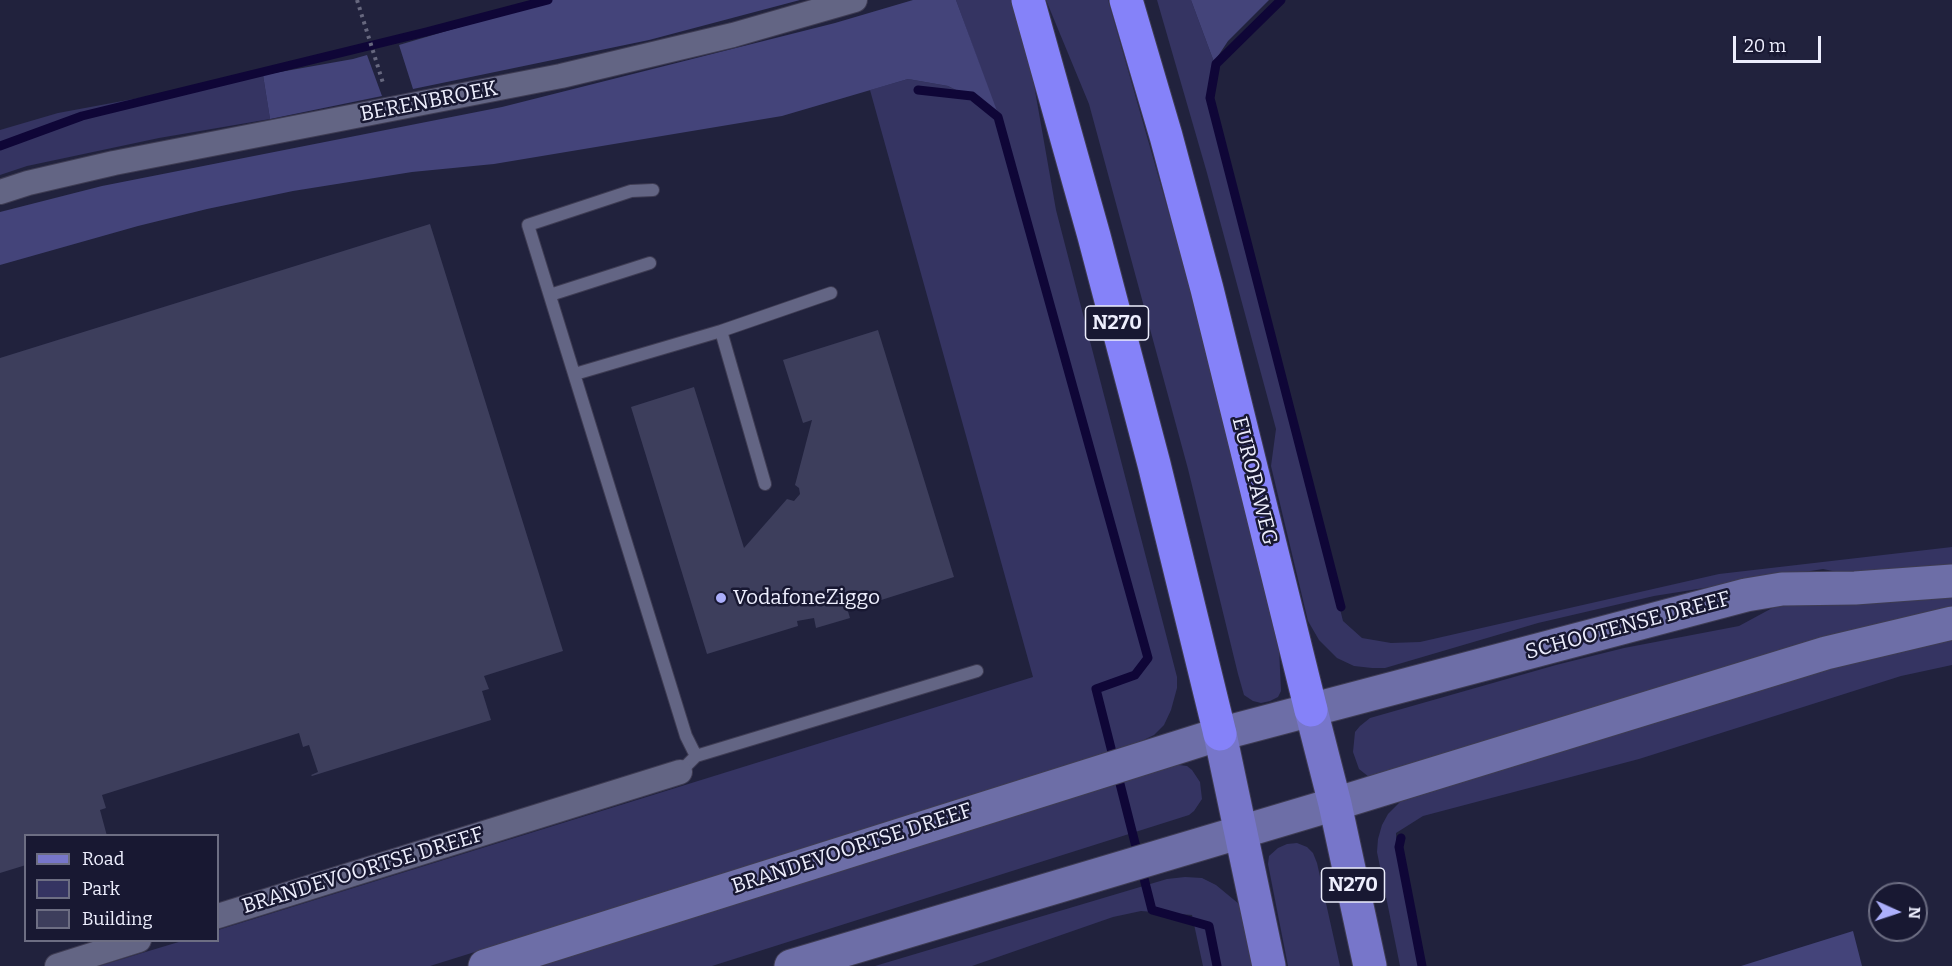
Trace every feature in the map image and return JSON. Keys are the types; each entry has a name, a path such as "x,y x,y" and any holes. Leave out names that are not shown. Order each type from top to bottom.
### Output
{"highway":[{"name":"N270","path":"1028,0 1152,453 1220,734"},
{"name":"EUROPAWEG","path":"1126,0 1204,278 1311,710"}],"main road":[{"name":"SCHOOTENSE DREEF","path":"1220,734 1746,595 1782,589 1855,588 1952,581"},
{"path":"791,966 1335,804 1826,652 1952,623"},
{"name":"EUROPAWEG","path":"1311,710 1335,804 1370,966"},
{"name":"N270","path":"1220,734 1269,966"},
{"name":"BRANDEVOORTSE DREEF","path":"485,966 1220,734"}],"street":[{"name":"BERENBROEK","path":"0,192 28,183 207,143 391,110 584,70 733,35 855,0"},
{"name":"BRANDEVOORTSE DREEF","path":"219,916 688,764"},
{"path":"57,966 133,942"}],"lane":[{"path":"653,190 631,191 528,225 686,736 688,764 977,671"},
{"path":"550,295 650,263"},
{"path":"575,374 721,331 831,293"},
{"path":"721,331 765,484"}],"path":[{"path":"357,0 391,110"}],"green space":[{"path":"956,0 1011,0 1030,62 1056,210 1177,677 1177,688 1171,710 1164,725 1154,735 1127,748 430,966 99,966 179,942 219,942 219,930 1033,677 870,90 908,79 948,86 996,111"},
{"path":"1046,0 1108,0 1196,308 1279,648 1281,691 1278,697 1270,701 1261,703 1244,695 1188,469 1089,104"},
{"path":"1157,0 1191,0 1214,62 1209,82 1343,621 1362,638 1391,643 1420,642 1719,574 1952,547 1952,572 1866,578 1823,569 1654,596 1538,623 1385,668 1354,666 1337,658 1319,640 1308,621 1271,466 1276,429 1207,173"},
{"path":"263,75 270,119 159,138 27,166 0,175 0,130 58,113"},
{"path":"1952,586 1952,610 1374,781 1359,769 1353,752 1355,732 1370,718 1556,665 1624,648 1739,626 1776,606"},
{"path":"1952,639 1952,665 1901,676 1639,759 1423,816 1396,833 1397,854 1419,966 1400,966 1377,852 1382,825 1388,814 1404,798 1860,653"},
{"path":"1171,764 1187,766 1200,782 1202,799 1189,815 712,966 524,966"},
{"path":"1297,843 1307,847 1313,853 1317,863 1340,966 1288,966 1268,864 1269,856 1278,848"},
{"path":"1202,878 1216,885 1239,904 1249,924 1258,966 1203,966 1192,915 1141,911 1113,917 972,966 875,966 1167,879"}],"shaded area":[{"path":"552,0 800,0 649,40 413,89 399,45"},
{"path":"913,0 956,0 997,111 948,86 908,79 782,116 494,164 412,172 293,191 138,226 0,265 0,212 102,186 502,107 835,23"},
{"path":"1191,0 1269,0 1228,41 1214,62"},
{"path":"367,55 382,96 270,119 263,75"},
{"path":"1853,931 1862,966 1741,966"}],"building":[{"path":"430,224 563,651 484,676 489,689 482,691 491,720 312,776 318,772 309,745 303,747 299,733 102,795 106,808 100,810 106,834 24,834 24,866 0,873 0,358"},
{"path":"878,330 954,577 859,607 863,603 861,601 847,608 850,618 816,628 814,618 797,621 798,626 707,654 631,407 694,387 744,548 787,499 794,501 800,494 799,488 795,485 812,420 803,423 783,360"}],"waterway":[{"path":"0,146 82,116 548,0"},
{"path":"1281,0 1216,64 1210,98 1341,607"},
{"path":"918,90 972,96 998,117 1148,658 1135,675 1096,689 1152,910 1209,926 1217,966"},
{"path":"1401,838 1399,847 1422,966"}],"place":[{"name":"VodafoneZiggo","path":"721,598"}]}
